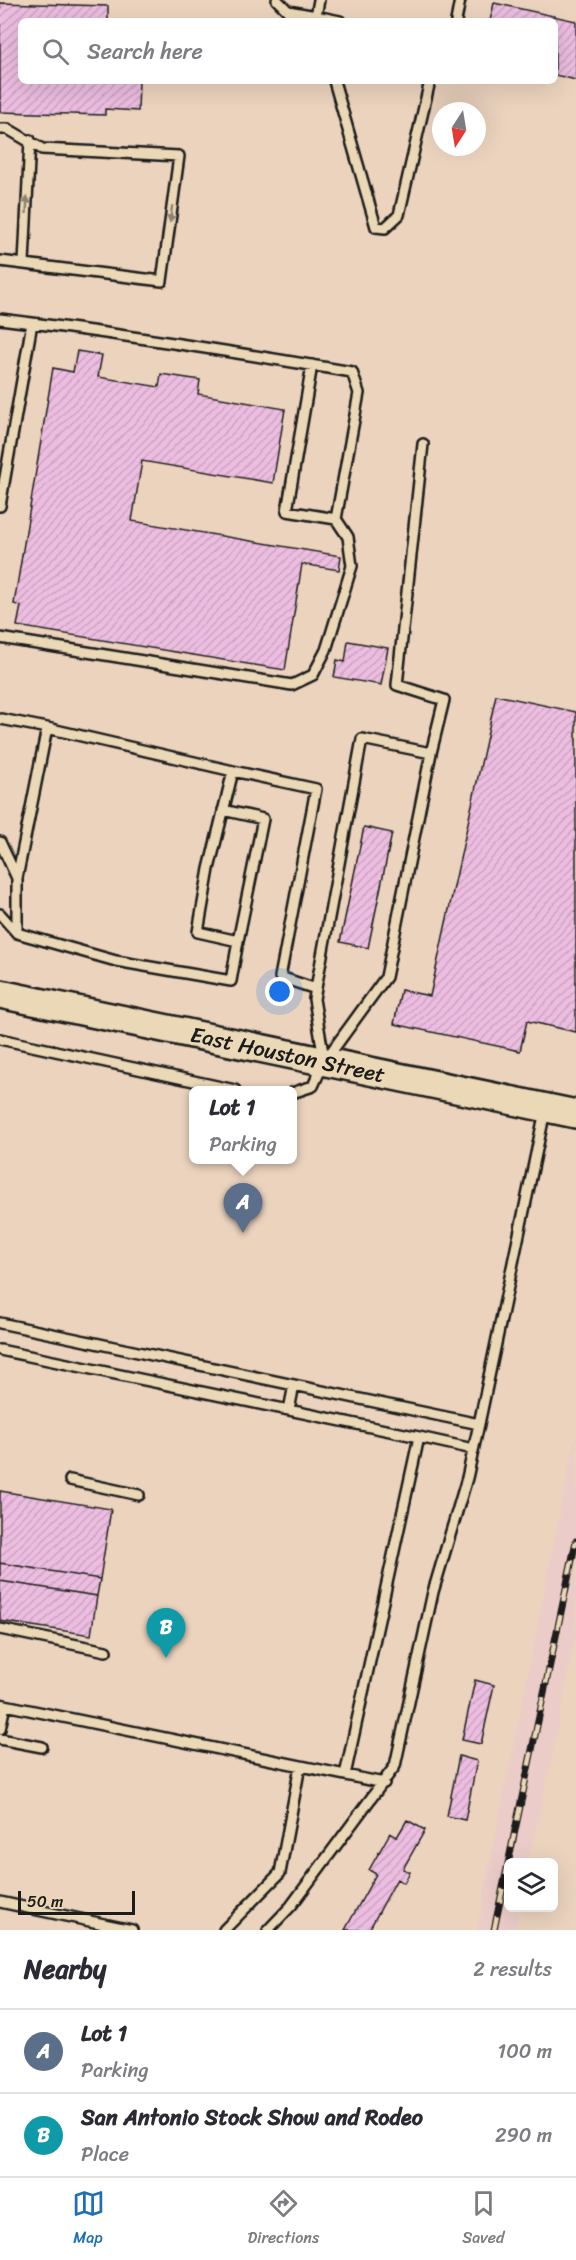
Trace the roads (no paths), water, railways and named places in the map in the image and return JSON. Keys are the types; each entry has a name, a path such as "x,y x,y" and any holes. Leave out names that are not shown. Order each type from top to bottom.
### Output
{"main road":[{"name":"East Houston Street","path":"3,993 576,1114"}],"lane":[{"path":"278,0 288,11 312,18"},
{"path":"316,18 319,0"},
{"path":"457,18 460,0"},
{"path":"335,84 376,227 385,228 399,215 429,84"},
{"path":"0,129 8,129 42,148 179,156 162,281 0,261"},
{"path":"24,263 30,140"},
{"path":"0,319 177,342 352,372 359,393 336,519 348,537 352,566 326,650 313,675 292,685 0,638"},
{"path":"0,506 32,323"},
{"path":"312,365 287,510 336,519"},
{"path":"297,1091 313,1086 324,1062 386,977 431,753 444,700 397,685 423,444"},
{"path":"0,721 46,728 316,789 280,976 316,989"},
{"path":"17,933 17,878 46,728"},
{"path":"324,1062 314,999 362,739 431,753"},
{"path":"233,771 209,869 198,932 238,941"},
{"path":"0,914 17,933 116,961 231,981 263,819 223,810"},
{"path":"0,842 17,878"},
{"path":"0,1039 217,1086"},
{"path":"268,1930 291,1906 395,1766 433,1592 479,1424 545,1108"},
{"path":"0,1323 479,1424"},
{"path":"0,1350 473,1449"},
{"path":"289,1410 294,1385"},
{"path":"345,1775 419,1437"},
{"path":"70,1480 139,1495"},
{"path":"0,1629 106,1651"},
{"path":"0,1729 3,1704 384,1783"},
{"path":"0,1738 42,1747"},
{"path":"224,1930 280,1873 300,1766"},
{"path":"0,1902 132,1930"}],"railway":[{"path":"494,1930 576,1541"}],"place":[{"name":"Lot 1","path":"243,1233"},
{"name":"San Antonio Stock Show and Rodeo","path":"166,1658"}]}
